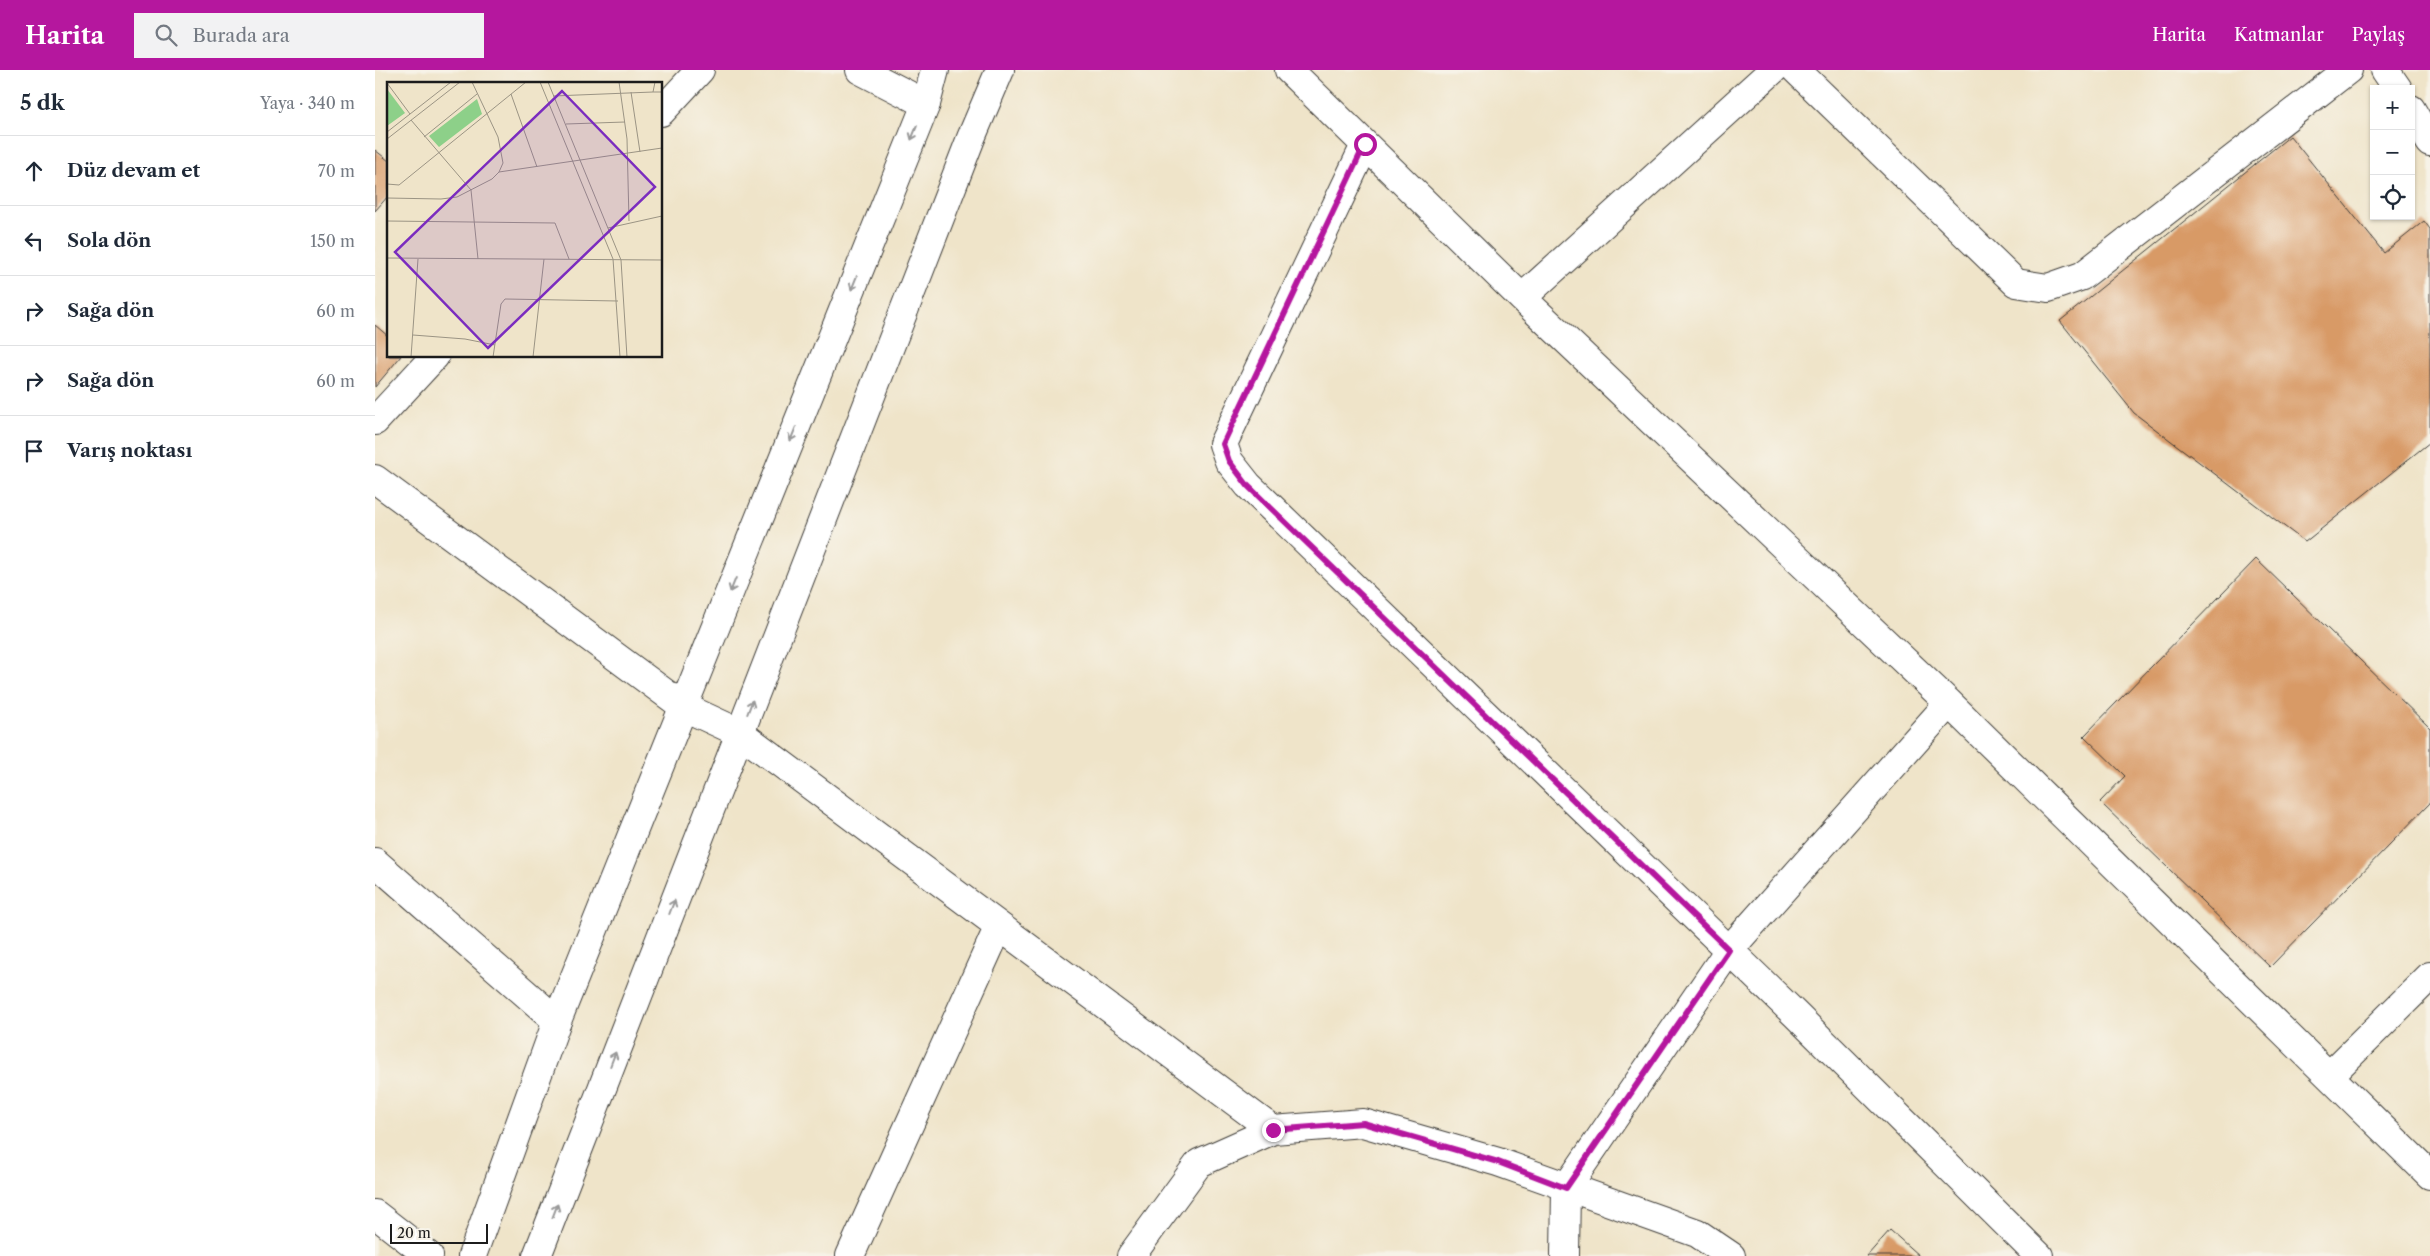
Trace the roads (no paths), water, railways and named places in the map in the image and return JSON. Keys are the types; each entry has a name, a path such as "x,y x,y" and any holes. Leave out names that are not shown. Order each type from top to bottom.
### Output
{"street":[{"path":"663,110 700,70"},
{"path":"860,70 926,104"},
{"path":"472,1256 557,1022 926,104 935,70"},
{"path":"537,1256 971,138 1000,70"},
{"path":"1289,70 1522,298 1949,703 2430,1175"},
{"path":"1522,298 1773,70"},
{"path":"1796,70 2016,283 2048,288 2082,276 2348,70"},
{"path":"2385,70 2395,85"},
{"path":"2415,116 2430,142"},
{"path":"1365,144 1223,444 1229,461 1248,486 1729,950 2039,1256"},
{"path":"375,421 433,358"},
{"path":"375,479 684,707 739,733 1273,1130"},
{"path":"1565,1256 1566,1188 1729,950 1949,703"},
{"path":"375,862 557,1022"},
{"path":"850,1256 999,926"},
{"path":"2330,1075 2430,976"},
{"path":"1131,1256 1199,1163 1273,1130 1363,1123 1498,1162 1566,1188 1697,1233 1731,1256"},
{"path":"375,1214 429,1256"}]}
